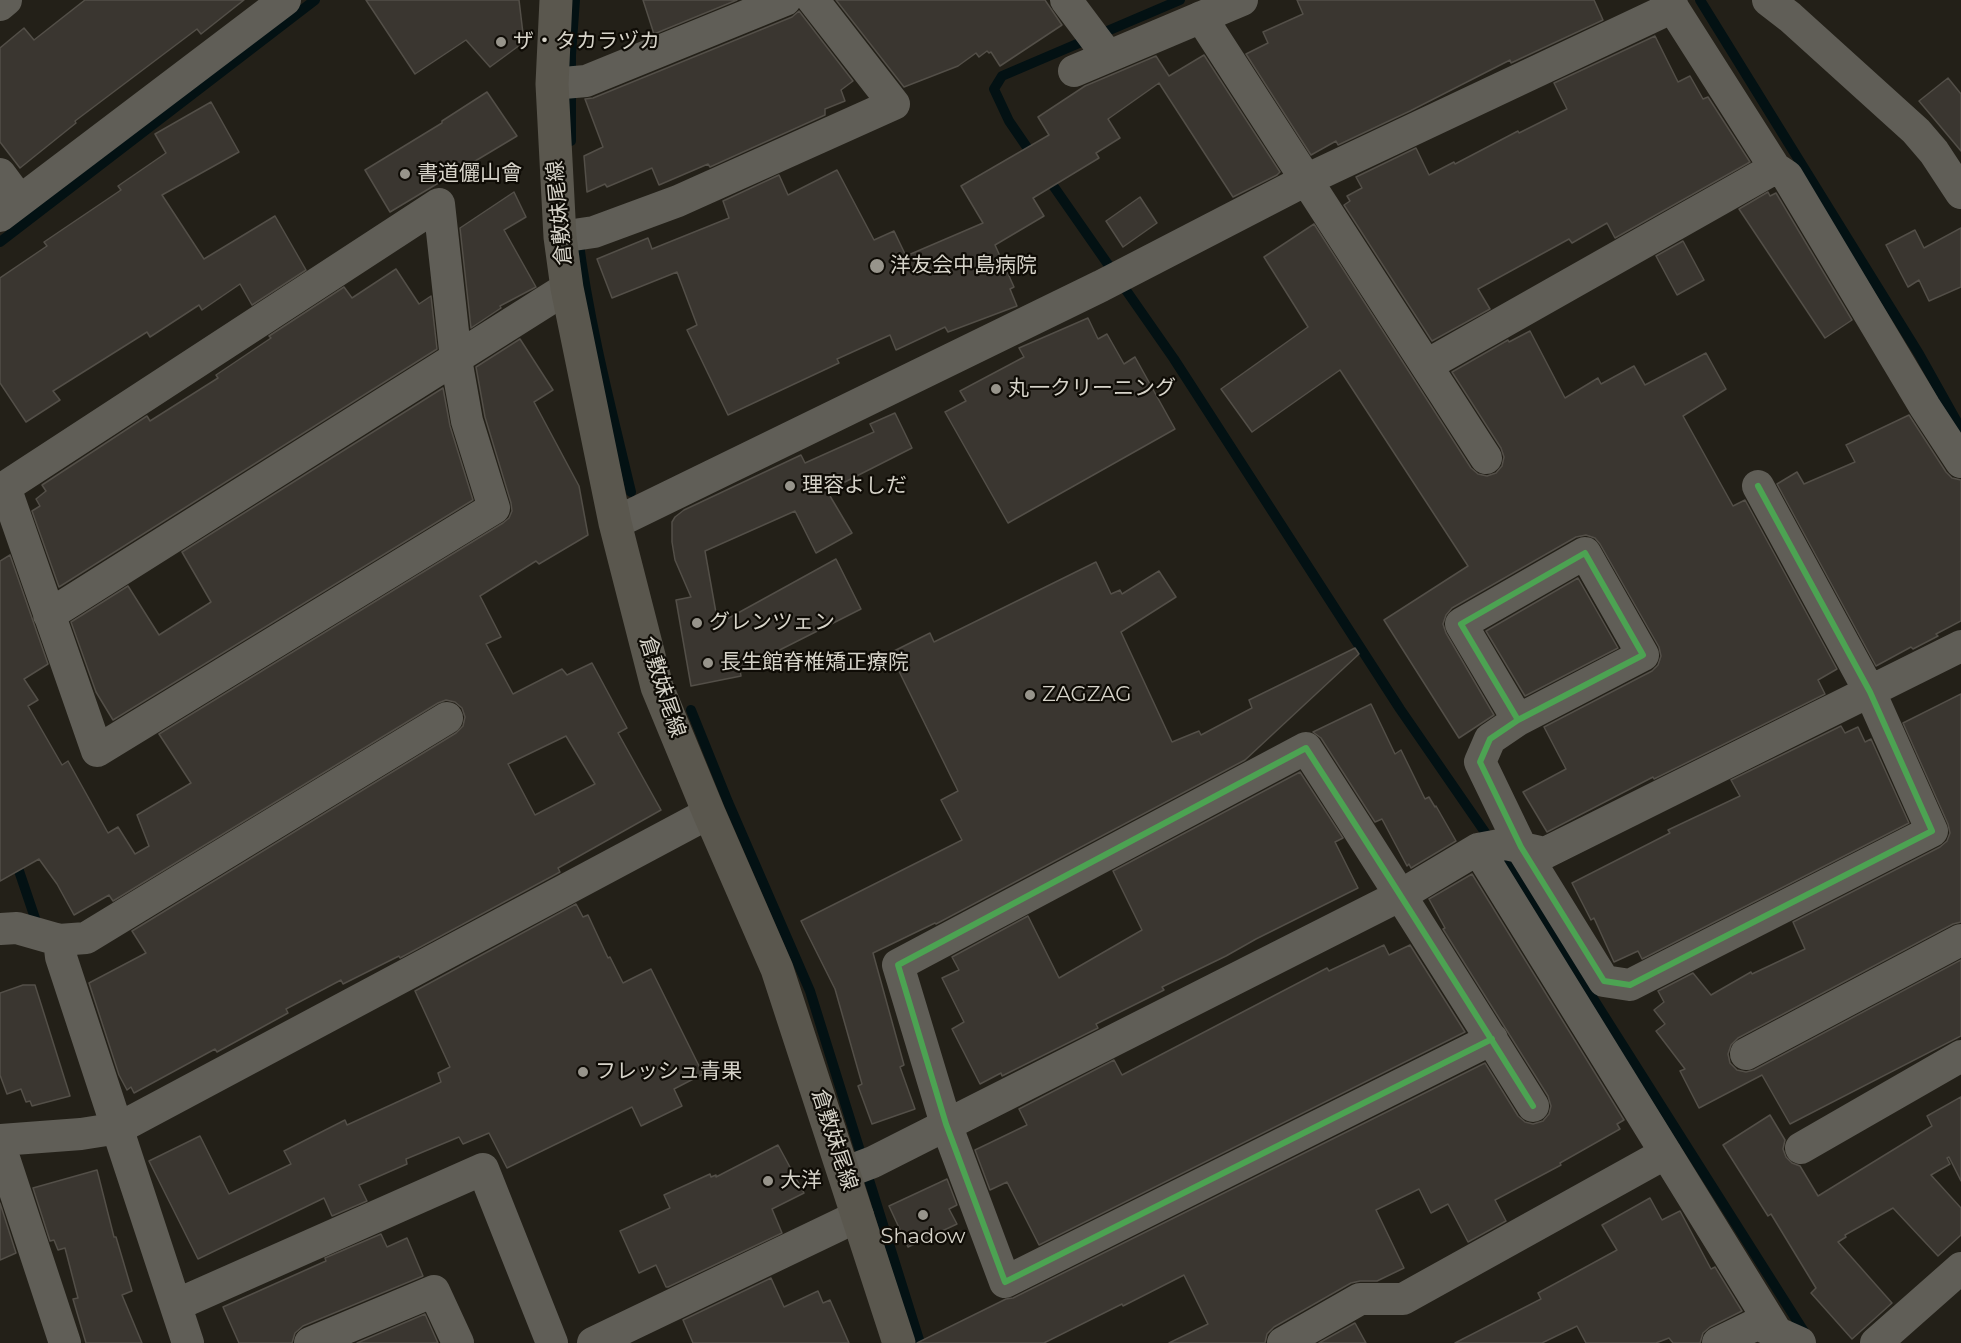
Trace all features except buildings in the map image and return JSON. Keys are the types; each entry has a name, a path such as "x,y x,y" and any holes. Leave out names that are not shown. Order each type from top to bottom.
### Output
{"main road":[{"name":"倉敷妹尾線","path":"556,0 567,83 575,235 567,288 615,523 657,687 777,969 858,1168 858,1216 899,1343"}],"street":[{"path":"0,4 6,0"},
{"path":"0,174 10,208 285,0"},
{"path":"567,83 785,0"},
{"path":"575,235 678,201 894,104 813,0"},
{"path":"1066,0 1099,45"},
{"path":"1074,71 1099,45 1201,17 1242,0"},
{"path":"1768,0 1790,17 1916,131 1934,152 1961,193"},
{"path":"615,523 1101,286 1306,180 1671,4 1775,168 1787,177 1925,407 1961,462"},
{"path":"1201,17 1486,458"},
{"path":"1426,365 1775,168"},
{"path":"439,204 456,359 467,421 494,508 97,752 5,487 439,204"},
{"path":"49,615 567,288"},
{"path":"1497,847 1604,981 1630,985 1932,831 1870,692 1758,486"},
{"path":"1518,720 1461,624 1585,552 1643,656 1518,720 1490,739 1480,762 1497,847 1666,1153 1789,1338"},
{"path":"858,1168 1497,847 1545,853 1961,646"},
{"path":"0,929 17,928 48,937 86,938 447,718"},
{"path":"1492,1040 1005,1282 946,1125 898,965 1306,748 1401,895 1492,1040 1533,1106"},
{"path":"0,1140 110,1130 709,813"},
{"path":"48,937 61,957 110,1130 188,1343"},
{"path":"1746,1054 1961,940"},
{"path":"1802,1148 1961,1056"},
{"path":"0,1146 64,1343"},
{"path":"1283,1343 1360,1299 1403,1299 1666,1153"},
{"path":"176,1305 483,1169 552,1343"},
{"path":"593,1343 858,1216"},
{"path":"1876,1343 1961,1268"},
{"path":"310,1343 434,1291 458,1343"},
{"path":"1718,1343 1757,1324 1789,1338"}],"waterway":[{"path":"0,242 315,0"},
{"path":"571,141 571,55 575,0"},
{"path":"1035,159 1009,121 994,89 1002,76 1180,0"},
{"path":"1700,0 1919,354 1961,429"},
{"path":"1045,174 1174,359 1400,709 1520,883 1808,1338"},
{"path":"578,237 594,333 631,492"},
{"path":"691,710 728,802 810,991 920,1343"},
{"path":"15,859 39,930"}],"cycle path":[{"path":"1518,720 1461,624 1585,553 1643,655 1518,720 1490,739 1480,762 1521,847 1604,981 1630,985 1932,831 1870,692 1758,486"},
{"path":"1492,1039 1005,1282 946,1124 898,965 1306,748 1477,1016 1505,1061 1533,1106"}],"place":[{"name":"ザ・タカラヅカ","path":"501,42"},
{"name":"書道儷山會","path":"405,174"},
{"name":"洋友会中島病院","path":"877,266"},
{"name":"丸一クリーニング","path":"996,389"},
{"name":"理容よしだ","path":"790,486"},
{"name":"グレンツェン","path":"697,623"},
{"name":"長生館脊椎矯正療院","path":"708,663"},
{"name":"ZAGZAG","path":"1030,695"},
{"name":"フレッシュ青果","path":"583,1072"},
{"name":"大洋","path":"768,1181"},
{"name":"Shadow","path":"923,1215"}]}
